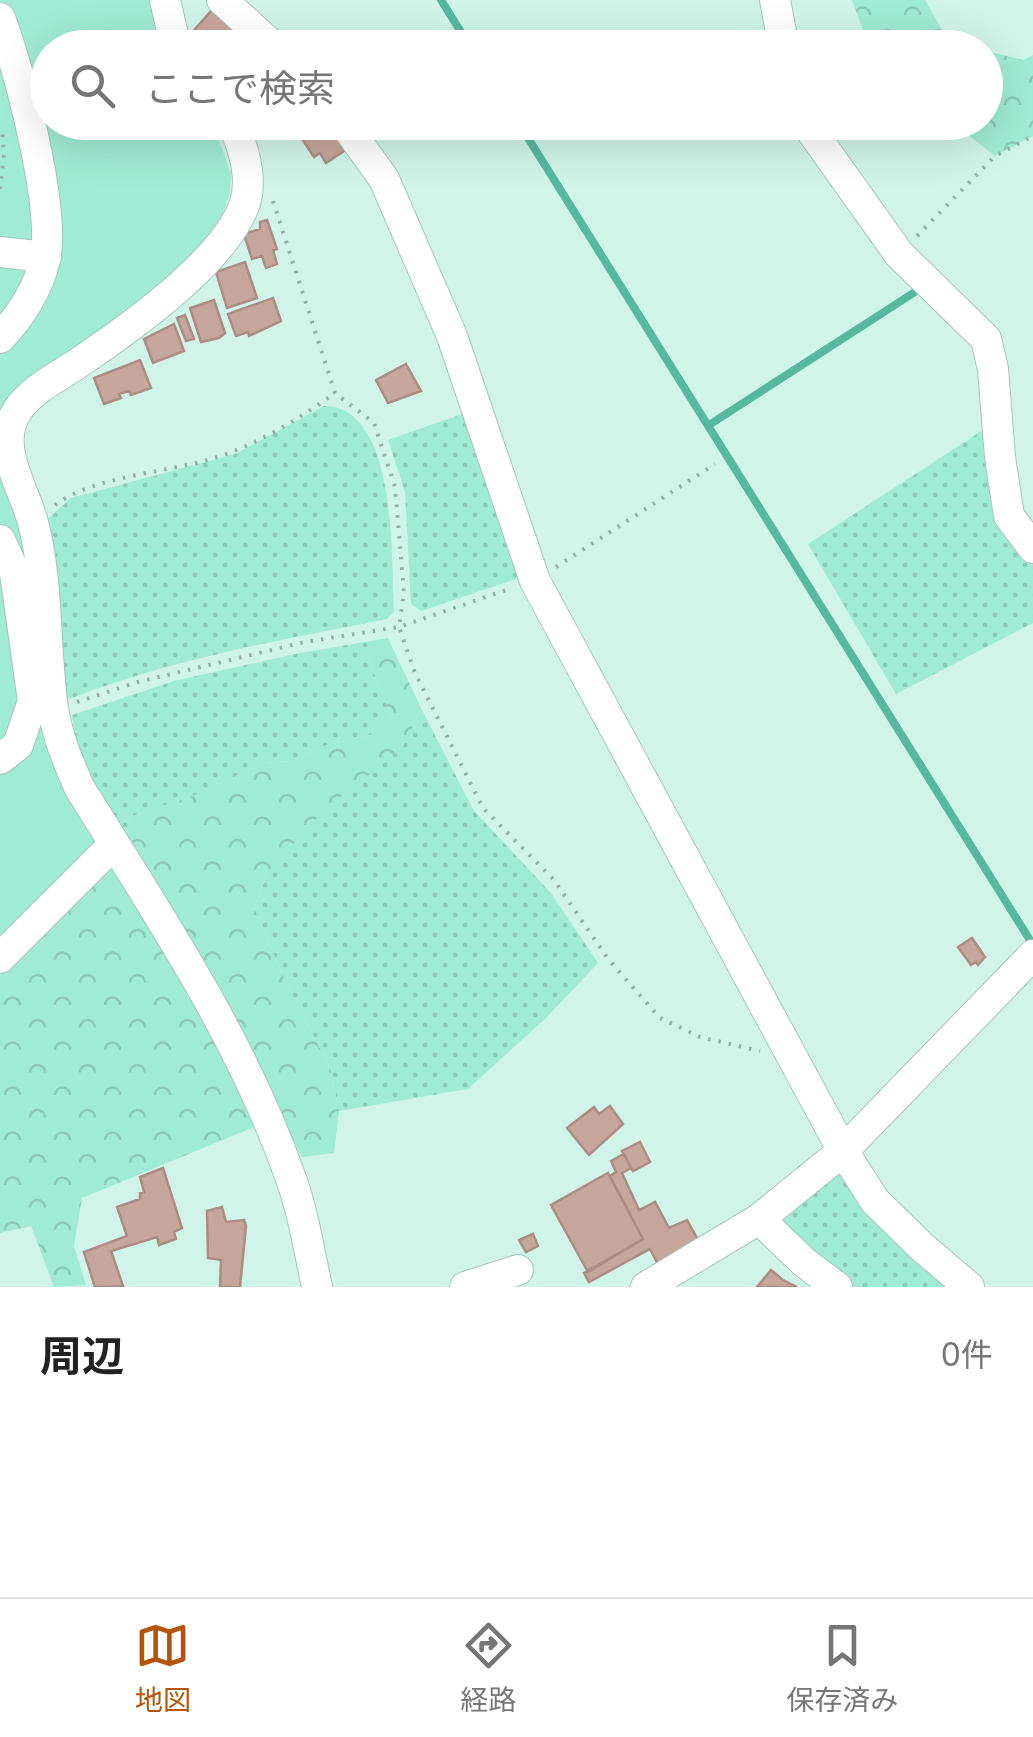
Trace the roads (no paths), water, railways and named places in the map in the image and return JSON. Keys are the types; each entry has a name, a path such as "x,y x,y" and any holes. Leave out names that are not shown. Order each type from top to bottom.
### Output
{"street":[{"path":"165,0 172,30"},
{"path":"222,0 255,30"},
{"path":"775,0 781,30"},
{"path":"0,18 30,133"},
{"path":"0,338 14,324 31,295 46,257 44,193 32,140"},
{"path":"240,140 247,174 246,200 234,224 164,301 28,398 9,428 10,452 33,522 53,710 64,752 79,787 206,992 255,1091 291,1178 318,1287"},
{"path":"356,140 384,180 452,336 535,581 843,1152 875,1201 968,1287"},
{"path":"818,140 900,254 986,339 993,369 1009,516 1033,548"},
{"path":"0,252 46,257"},
{"path":"0,540 15,573 33,701 6,757"},
{"path":"0,958 114,844"},
{"path":"646,1287 760,1219 843,1152 1030,958"},
{"path":"760,1219 805,1263 837,1287"},
{"path":"465,1287 518,1270"}],"waterway":[{"path":"441,0 460,30"},
{"path":"529,140 1033,945"},
{"path":"709,425 918,290"}]}
